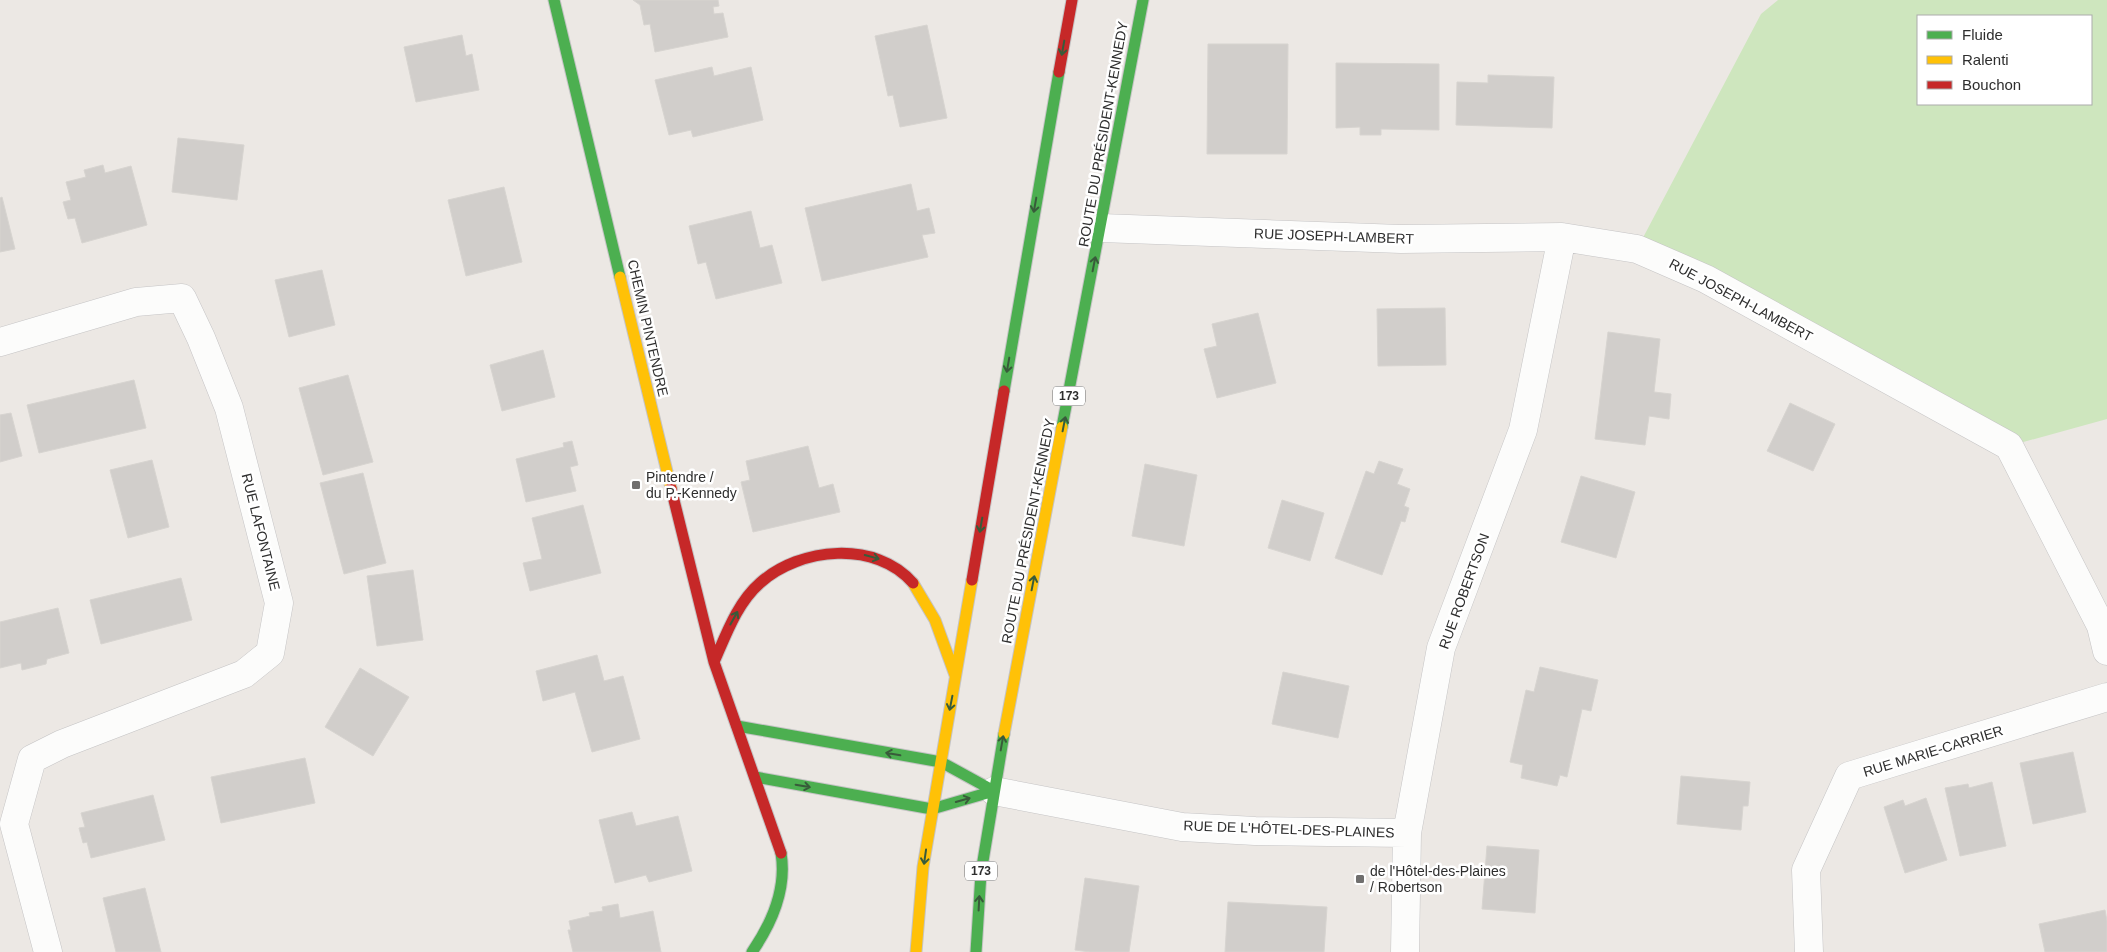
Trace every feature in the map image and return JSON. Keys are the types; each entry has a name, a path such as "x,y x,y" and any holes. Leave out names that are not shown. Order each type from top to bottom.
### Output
{"main road":[{"name":"CHEMIN PINTENDRE","path":"554,0 714,662 777,839 782,865 778,904 764,936 752,952"},
{"path":"916,952 923,867 932,808 956,677 1043,157 1072,0"},
{"name":"ROUTE DU PRÉSIDENT-KENNEDY","path":"976,952 981,873 994,791 1143,0"},
{"path":"714,662 732,622 744,601 760,582 789,564 829,554 863,555 886,561 902,571 918,589 933,613 956,677"},
{"name":"RUE DE L'HÔTEL-DES-PLAINES","path":"738,726 940,762 994,791"},
{"name":"RUE DE L'HÔTEL-DES-PLAINES","path":"755,777 932,808 994,791"}],"street":[{"name":"RUE JOSEPH-LAMBERT","path":"1101,228 1401,239 1562,237 1637,248 1706,279 2009,446 2101,626 2107,651"},
{"name":"RUE ROBERTSON","path":"1405,952 1407,833 1442,648 1523,430 1562,237"},
{"name":"RUE LAFONTAINE","path":"0,342 136,302 182,298 201,338 229,408 279,603 270,653 244,674 62,744 32,759 14,824 48,952"},
{"name":"RUE MARIE-CARRIER","path":"1809,952 1806,870 1849,776 2107,697"},
{"name":"RUE DE L'HÔTEL-DES-PLAINES","path":"994,791 1182,827 1256,831 1407,833"}],"green space":[{"path":"1778,0 2107,0 2107,419 2009,446 1637,249 1761,14"}],"building":[{"path":"633,0 718,0 719,6 713,7 714,14 723,13 728,37 655,52 650,24 644,25 640,5"},
{"path":"927,25 947,118 900,127 893,95 888,96 875,36"},
{"path":"462,35 466,56 472,54 479,90 416,102 404,47"},
{"path":"1208,44 1288,44 1287,154 1207,154"},
{"path":"1336,63 1439,64 1439,130 1381,129 1381,135 1360,135 1360,127 1336,128"},
{"path":"712,67 714,76 751,67 763,120 693,137 691,130 669,135 655,80"},
{"path":"1488,75 1554,77 1552,128 1456,125 1457,82 1488,83"},
{"path":"178,138 244,145 237,200 172,192"},
{"path":"103,165 105,173 131,166 147,225 82,243 75,218 68,219 63,202 71,200 66,182 86,177 84,170"},
{"path":"911,184 917,211 929,208 935,233 922,235 928,257 822,281 805,208"},
{"path":"504,187 522,262 466,276 448,200"},
{"path":"2,197 15,249 0,252 0,198"},
{"path":"751,211 760,248 772,245 782,283 716,299 706,262 698,264 689,226"},
{"path":"322,270 335,325 289,337 275,280"},
{"path":"1445,308 1446,365 1378,366 1377,309"},
{"path":"1258,313 1276,383 1217,398 1204,349 1217,346 1212,324"},
{"path":"1608,332 1660,339 1654,392 1671,394 1669,419 1649,416 1645,445 1595,439"},
{"path":"543,350 555,397 502,411 490,365"},
{"path":"348,375 373,462 323,475 299,388"},
{"path":"134,380 146,428 39,453 27,405"},
{"path":"1790,403 1835,424 1813,471 1767,451"},
{"path":"11,413 22,456 0,462 0,415"},
{"path":"572,441 578,465 570,467 576,491 526,502 516,459 564,447 563,443"},
{"path":"808,446 819,488 833,484 840,512 753,532 741,482 750,480 746,461"},
{"path":"152,460 169,527 128,538 110,470"},
{"path":"1379,461 1403,469 1397,484 1410,489 1404,506 1409,508 1405,522 1401,521 1382,575 1335,558 1366,471 1374,474"},
{"path":"1145,464 1197,475 1184,546 1132,536"},
{"path":"363,473 386,563 344,574 320,483"},
{"path":"1581,476 1635,492 1616,558 1561,542"},
{"path":"1282,500 1324,513 1310,561 1268,548"},
{"path":"583,505 601,573 530,591 523,563 542,559 532,518"},
{"path":"413,570 423,640 377,646 367,576"},
{"path":"181,578 192,620 101,644 90,600"},
{"path":"58,608 69,653 47,659 46,664 22,670 21,663 0,668 0,622"},
{"path":"597,655 604,681 623,676 640,739 592,752 575,692 543,701 536,671"},
{"path":"1540,667 1598,680 1591,711 1582,709 1567,777 1560,775 1557,786 1521,778 1523,765 1510,762 1526,690 1534,692"},
{"path":"360,668 409,697 373,756 325,727"},
{"path":"1283,672 1349,686 1338,738 1272,724"},
{"path":"2073,752 2086,812 2033,824 2020,763"},
{"path":"305,758 315,803 221,823 211,777"},
{"path":"1681,776 1750,782 1748,806 1743,806 1741,830 1677,824"},
{"path":"1992,782 2006,846 1960,856 1945,788 1968,784 1969,788"},
{"path":"153,795 165,840 91,858 87,842 83,843 79,828 85,827 81,813"},
{"path":"1926,798 1947,860 1905,873 1884,807 1903,800 1905,806"},
{"path":"632,812 636,826 678,816 692,871 649,882 646,875 615,883 599,820"},
{"path":"1487,846 1539,850 1535,913 1482,909"},
{"path":"1085,878 1139,886 1129,952 1075,950"},
{"path":"145,888 161,952 116,952 103,898"},
{"path":"1228,902 1327,907 1324,952 1225,952"},
{"path":"618,904 620,918 653,911 661,952 573,952 568,930 571,930 569,921 590,916 589,913 603,911 602,907"},
{"path":"2105,910 2107,952 2045,952 2039,924"}],"traffic: fast":[{"path":"554,0 620,277"},
{"path":"1062,427 1143,0"},
{"path":"1004,391 1059,72"},
{"path":"737,726 941,762 994,791"},
{"path":"976,952 981,873 1004,734"},
{"path":"755,777 932,809 994,791"},
{"path":"752,952 772,917 780,892 782,880 781,853"}],"traffic: slow":[{"path":"620,277 671,488"},
{"path":"1004,734 1062,427"},
{"path":"916,952 923,867 972,580"},
{"path":"913,583 935,620 955,675"}],"traffic: jam":[{"path":"1059,72 1072,0"},
{"path":"972,580 1004,391"},
{"path":"671,488 714,662 781,853"},
{"path":"714,662 733,620 752,591 777,571 796,562 816,556 838,553 859,555 879,560 897,569 913,583"}],"place":[{"name":"Pintendre / du P.-Kennedy","path":"636,485"},
{"name":"de l'Hôtel-des-Plaines / Robertson","path":"1360,879"}]}
